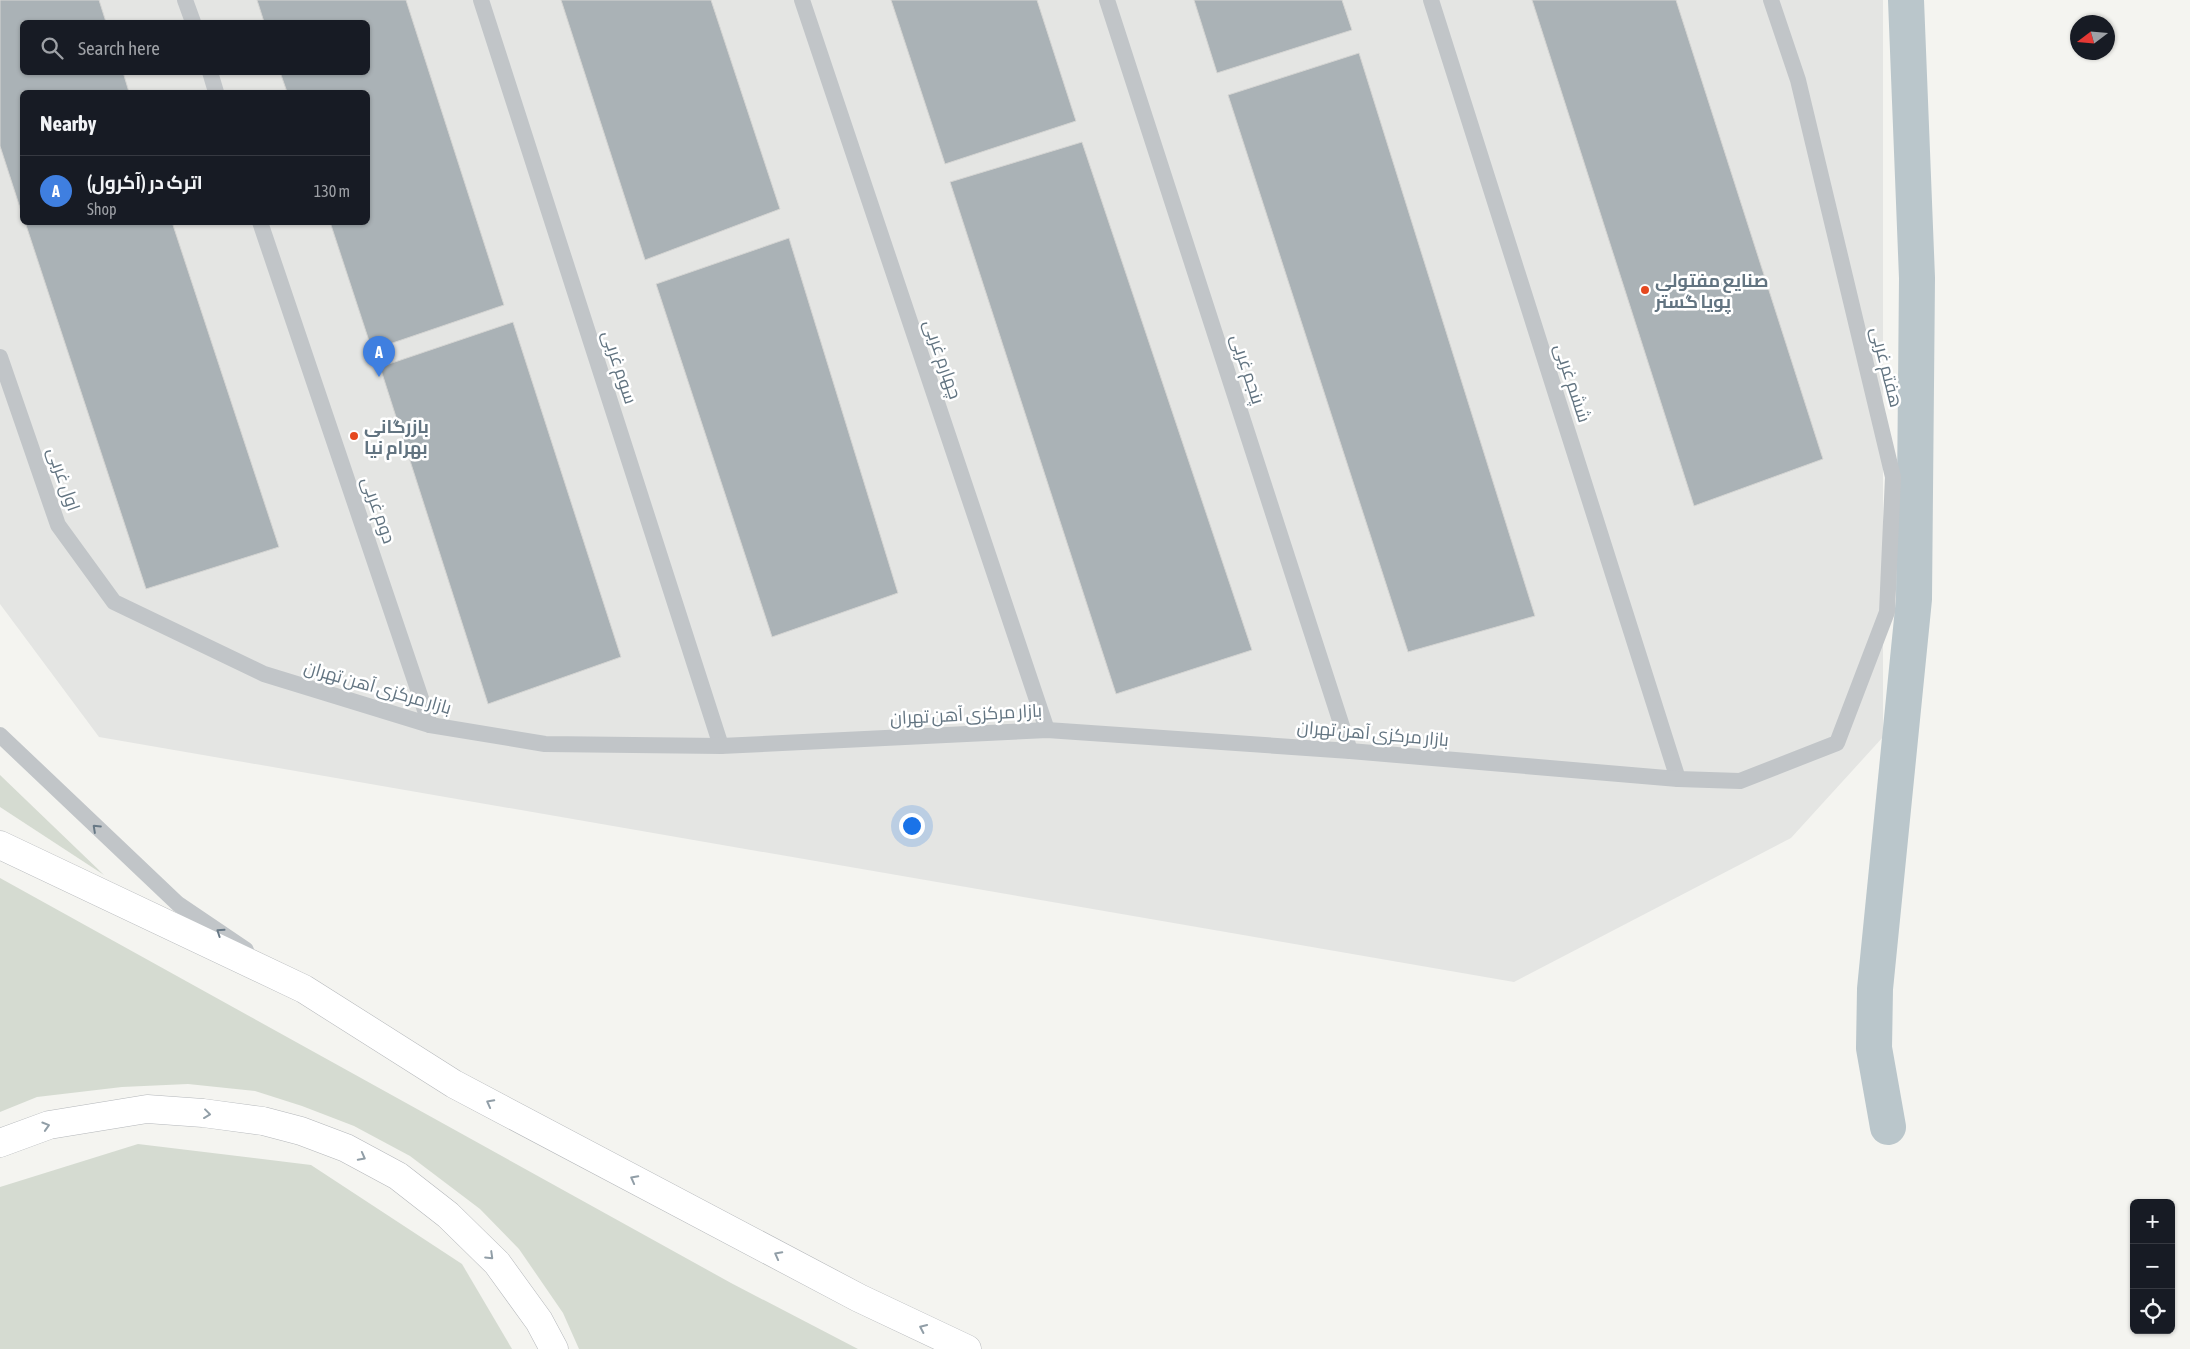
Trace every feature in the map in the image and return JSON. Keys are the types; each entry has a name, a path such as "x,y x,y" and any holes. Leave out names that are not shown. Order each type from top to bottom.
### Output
{"highway":[{"path":"0,845 304,989 454,1084 859,1298 967,1349"},
{"path":"0,1143 49,1125 147,1109 203,1113 254,1120 300,1131 346,1148 398,1176 448,1215 497,1263 539,1321 554,1349"}],"lane":[{"path":"185,0 192,20"},
{"name":"سوم غربی","path":"481,0 722,746"},
{"name":"چهارم غربی","path":"802,0 1046,730"},
{"name":"پنجم غربی","path":"1107,0 1350,751"},
{"name":"ششم غربی","path":"1431,0 1678,779"},
{"name":"هفتم غربی","path":"1771,0 1798,80 1893,477 1887,612 1837,743"},
{"path":"211,75 215,90"},
{"name":"دوم غربی","path":"261,225 430,726"},
{"name":"اول غربی","path":"0,357 58,525 114,602"},
{"name":"بازار مرکزی آهن تهران","path":"114,602 264,674 430,726 544,744 722,746 1046,730 1350,751 1678,779 1740,781 1837,743"},
{"path":"0,735 85,818 178,904 304,989"}],"shaded area":[{"path":"0,0 1883,0 1883,737 1791,838 1514,982 99,737 0,604"},
{"path":"0,775 104,875 0,807"},
{"path":"0,878 731,1283 858,1349 579,1349 563,1313 519,1249 480,1209 410,1156 354,1126 302,1106 255,1091 188,1084 122,1087 37,1097 0,1112"},
{"path":"138,1144 311,1165 462,1264 512,1349 0,1349 0,1187"}],"building":[{"path":"0,0 99,0 105,20 20,20 20,75 124,75 128,90 20,90 20,208 0,146"},
{"path":"257,0 406,0 504,305 372,350 331,225 370,225 370,90 286,90 281,75 370,75 370,20 263,20"},
{"path":"561,0 711,0 780,209 645,260"},
{"path":"891,0 1037,0 1076,121 945,164"},
{"path":"1194,0 1342,0 1352,30 1217,73"},
{"path":"1532,0 1676,0 1823,459 1694,506"},
{"path":"1359,53 1535,616 1408,652 1228,95"},
{"path":"1082,142 1252,650 1116,694 950,182"},
{"path":"26,225 173,225 279,547 146,589"},
{"path":"789,238 898,593 772,637 656,284"},
{"path":"513,322 621,657 488,704 380,367"}],"waterway":[{"path":"1888,1127 1874,1048 1875,989 1914,599 1917,278 1906,0"}],"place":[{"name":"صنایع مفتولی پویا گستر","path":"1645,290"},
{"name":"اترک در (آکرول)","path":"379,377"},
{"name":"بازرگانی بهرام نیا","path":"354,436"}]}
